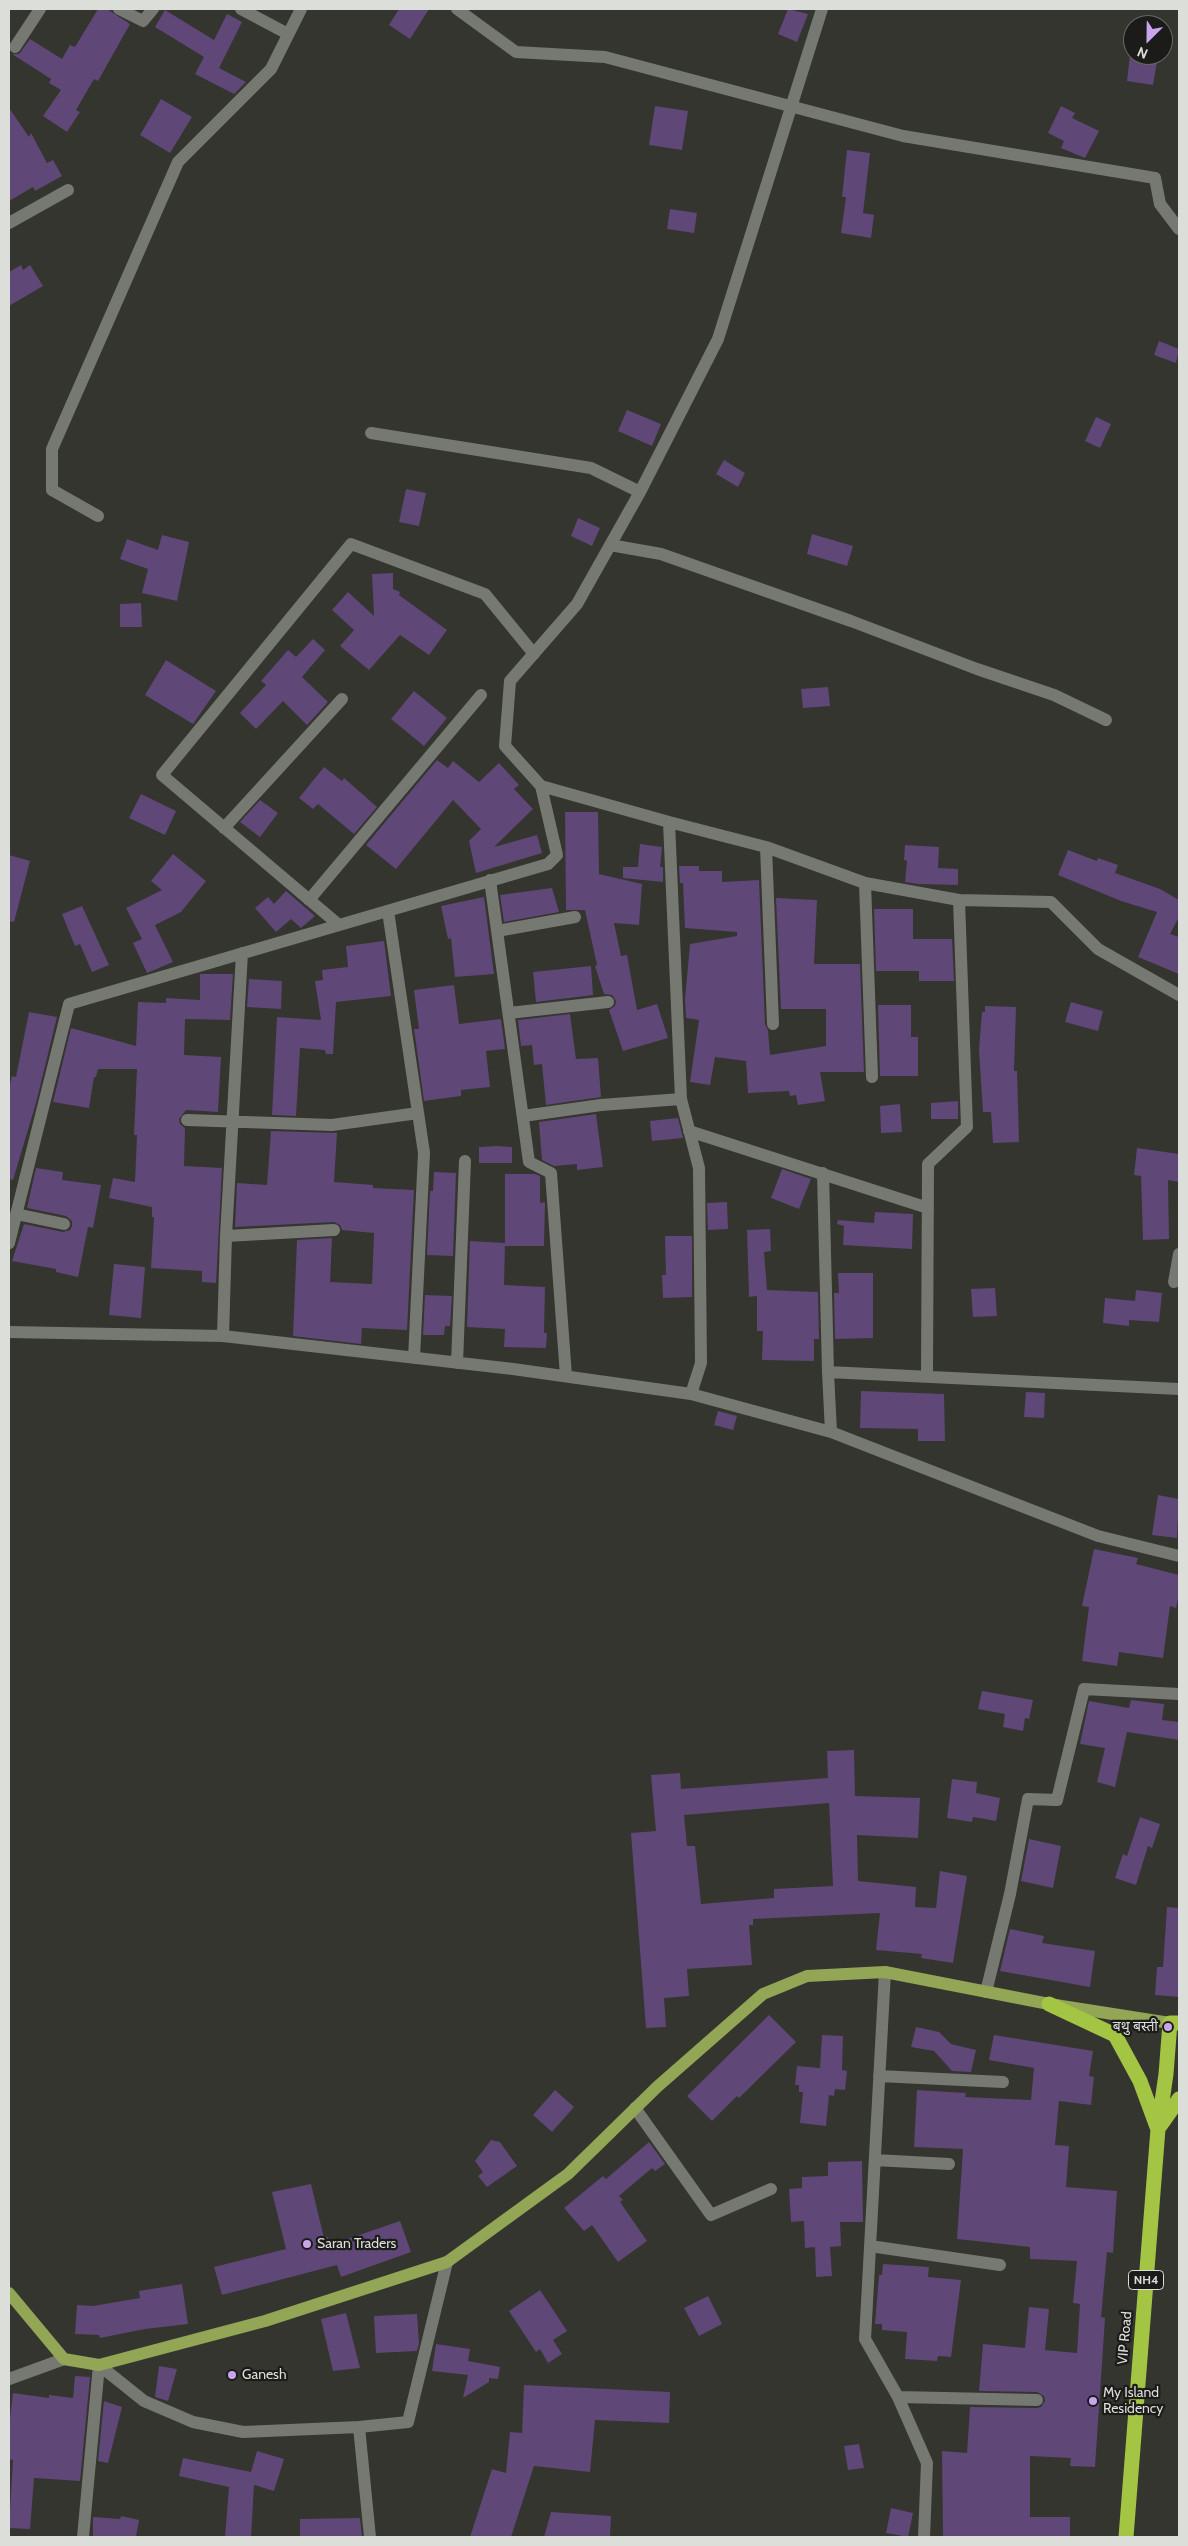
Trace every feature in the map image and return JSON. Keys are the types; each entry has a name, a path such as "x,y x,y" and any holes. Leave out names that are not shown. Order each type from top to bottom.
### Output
{"highway":[{"path":"1049,2004 1115,2035 1140,2081 1158,2129"},
{"name":"VIP Road","path":"1126,2537 1158,2129 1175,2023"},
{"path":"1158,2129 1179,2099"}],"main road":[{"path":"9,2293 64,2358 98,2365 265,2321 447,2262 568,2174 635,2108 763,1994 807,1976 885,1972 1049,2004 1175,2023"}],"street":[{"path":"15,47 40,9"},
{"path":"118,9 143,21 153,9"},
{"path":"241,9 288,34"},
{"path":"98,516 52,490 52,449 178,162 271,69 300,9"},
{"path":"456,9 516,52 604,57 903,136 1154,178 1160,204 1179,228"},
{"path":"9,1242 69,1004 548,864 557,855 541,786 505,746 510,681 577,604 640,492 718,339 822,9"},
{"path":"9,223 68,190"},
{"path":"371,433 591,468 640,492"},
{"path":"339,925 162,775 351,544 484,594 534,654"},
{"path":"610,545 661,554 851,621 977,669 1054,694 1106,720"},
{"path":"309,900 480,695"},
{"path":"224,828 342,699"},
{"path":"541,786 766,847 866,884 959,900 1051,902 1098,949 1179,995"},
{"path":"670,822 681,1099 699,1168 701,1363 691,1394"},
{"path":"766,847 773,1024"},
{"path":"490,880 529,1162 551,1173 566,1376"},
{"path":"866,884 872,1077"},
{"path":"927,1376 928,1164 967,1127 959,900"},
{"path":"388,911 424,1154 414,1358"},
{"path":"497,931 576,917"},
{"path":"223,1336 226,1236 234,1122 242,954"},
{"path":"509,1013 608,1002"},
{"path":"523,1116 601,1105 681,1099"},
{"path":"186,1120 332,1125 418,1113"},
{"path":"689,1131 928,1208"},
{"path":"457,1363 465,1161"},
{"path":"823,1173 831,1432"},
{"path":"16,1214 64,1224"},
{"path":"226,1236 334,1230"},
{"path":"1174,1282 1179,1254"},
{"path":"9,1332 223,1336 566,1376 691,1394 831,1432 1098,1536 1179,1556"},
{"path":"828,1372 1179,1389"},
{"path":"986,1992 1010,1894 1028,1799 1058,1800 1084,1689 1179,1694"},
{"path":"885,1972 865,2339 898,2397 927,2463 924,2537"},
{"path":"879,2076 1003,2082"},
{"path":"635,2108 711,2215 771,2189"},
{"path":"875,2160 949,2164"},
{"path":"870,2246 1000,2265"},
{"path":"98,2365 144,2401 193,2422 243,2432 359,2427 408,2422 447,2262"},
{"path":"9,2379 64,2358"},
{"path":"83,2537 98,2365"},
{"path":"898,2397 1037,2400"},
{"path":"359,2427 370,2537"}],"building":[{"path":"98,9 107,9 130,24 98,81 94,79 76,110 80,112 67,132 43,116 61,90 49,83 51,79 12,54 19,54 30,39 62,59 70,45 75,47"},
{"path":"399,9 429,9 410,39 389,25"},
{"path":"788,9 808,14 797,42 778,34"},
{"path":"165,10 214,40 227,14 242,22 219,68 246,82 234,94 195,74 204,57 155,27"},
{"path":"1129,65 1156,65 1153,85 1127,81"},
{"path":"161,99 192,117 170,153 140,135"},
{"path":"655,106 688,111 682,150 649,145"},
{"path":"1061,106 1075,113 1072,118 1099,131 1085,158 1061,148 1064,141 1048,133"},
{"path":"9,108 29,137 31,133 47,163 53,160 62,176 35,191 33,187 9,201"},
{"path":"847,150 870,153 863,213 874,215 871,238 841,233 846,197 842,197"},
{"path":"670,209 697,213 694,233 667,229"},
{"path":"21,265 23,270 30,265 43,286 9,306 9,272"},
{"path":"1159,341 1179,349 1176,363 1154,355"},
{"path":"627,410 661,424 652,446 618,431"},
{"path":"1096,417 1111,424 1100,448 1085,441"},
{"path":"724,460 745,473 738,487 716,474"},
{"path":"406,489 426,493 419,526 399,522"},
{"path":"578,518 600,528 592,546 571,536"},
{"path":"812,534 853,546 847,566 807,554"},
{"path":"162,535 189,542 177,601 142,593 148,569 120,559 127,539 158,550"},
{"path":"393,573 393,589 400,592 399,595 447,630 429,655 400,635 369,670 340,646 354,630 332,610 348,592 374,616 372,574"},
{"path":"141,603 142,627 120,627 120,604"},
{"path":"313,639 325,650 302,677 328,702 307,725 283,701 256,729 240,713 266,685 261,681 288,650 296,657"},
{"path":"166,660 216,691 193,724 145,695"},
{"path":"828,687 830,706 803,708 801,689"},
{"path":"414,691 447,718 424,746 391,719"},
{"path":"437,760 448,768 453,761 479,782 499,763 519,785 514,789 533,809 494,847 537,835 542,853 476,873 469,841 481,829 453,800 396,869 366,845"},
{"path":"324,767 342,781 344,778 377,807 354,834 318,804 313,809 299,798"},
{"path":"141,794 176,811 165,835 129,818"},
{"path":"260,800 278,813 260,837 240,822"},
{"path":"565,812 598,812 599,874 642,884 639,925 614,923 621,956 627,955 637,1010 657,1004 668,1038 623,1051 609,1010 615,1006 616,1001 612,995 604,994 595,966 597,965 585,910 566,910"},
{"path":"640,844 662,847 660,867 663,867 663,882 623,878 623,867 638,867"},
{"path":"905,845 939,847 938,868 958,869 958,885 905,882 907,861 904,860"},
{"path":"1068,850 1097,861 1098,858 1118,865 1115,873 1160,889 1179,900 1179,917 1170,934 1179,937 1179,974 1138,957 1157,912 1121,901 1058,875"},
{"path":"173,854 206,881 181,912 155,925 173,962 147,973 133,943 142,939 126,908 162,890 151,881"},
{"path":"9,855 30,861 14,922 9,921"},
{"path":"679,866 699,866 699,871 722,871 722,882 759,880 765,1024 768,1030 770,1055 826,1046 826,1009 781,1009 776,898 817,900 814,964 860,964 864,1072 820,1072 825,1101 798,1105 796,1095 790,1096 789,1091 748,1093 746,1061 715,1057 710,1085 690,1082 699,1020 686,1018 685,999 690,944 737,936 737,932 685,928 683,883 680,883"},
{"path":"552,888 559,912 504,922 500,895"},
{"path":"286,891 315,916 301,928 291,919 276,932 255,908 268,897 274,904"},
{"path":"484,897 494,974 455,977 451,938 448,939 441,906"},
{"path":"82,906 109,965 92,972 80,944 75,946 62,914"},
{"path":"874,909 913,909 913,939 952,939 954,981 919,981 919,971 876,971"},
{"path":"384,941 391,996 336,1002 333,1054 326,1054 325,1050 300,1048 296,1116 272,1115 277,1017 321,1020 315,981 323,980 322,970 348,967 346,946"},
{"path":"591,966 593,995 536,1002 533,972"},
{"path":"200,974 233,974 230,1020 185,1019 184,1055 221,1057 218,1112 186,1110 179,1119 180,1124 185,1128 184,1166 222,1168 216,1283 202,1282 202,1271 151,1268 154,1217 152,1217 152,1207 109,1198 113,1178 135,1182 137,1135 134,1135 137,1069 98,1069 96,1077 94,1077 89,1108 53,1102 71,1028 136,1046 138,1002 166,1003 166,998 200,1000"},
{"path":"249,979 282,981 281,1009 247,1007"},
{"path":"454,985 459,1024 501,1019 505,1049 486,1051 490,1087 461,1090 461,1096 424,1101 414,1029 419,1029 414,990"},
{"path":"1071,1002 1103,1011 1098,1031 1065,1022"},
{"path":"878,1005 911,1005 911,1037 918,1037 918,1076 880,1076"},
{"path":"985,1006 1016,1007 1014,1071 1017,1071 1019,1142 993,1143 991,1112 983,1112 979,1050 982,1012 985,1012"},
{"path":"29,1012 57,1017 36,1103 13,1180 9,1179 9,1088 12,1076 16,1077"},
{"path":"570,1014 576,1059 598,1058 601,1097 546,1105 542,1064 534,1065 532,1045 521,1046 518,1020"},
{"path":"958,1101 958,1119 931,1119 931,1103"},
{"path":"900,1104 902,1132 881,1133 880,1106"},
{"path":"596,1114 603,1167 577,1170 577,1164 554,1166 542,1160 539,1122"},
{"path":"678,1118 683,1138 652,1141 650,1121"},
{"path":"271,1131 337,1133 334,1182 373,1185 373,1188 414,1190 407,1330 362,1328 361,1344 293,1336 297,1240 332,1238 330,1282 372,1284 374,1233 342,1230 340,1225 334,1222 235,1227 237,1183 267,1185"},
{"path":"479,1147 512,1147 512,1163 479,1163"},
{"path":"1137,1148 1179,1154 1179,1182 1168,1180 1169,1239 1143,1240 1141,1176 1134,1175"},
{"path":"36,1168 63,1172 62,1180 101,1185 93,1228 88,1227 78,1277 56,1272 56,1269 12,1261 24,1224 63,1232 70,1230 72,1226 72,1221 66,1216 27,1208"},
{"path":"782,1169 811,1179 799,1209 771,1198"},
{"path":"434,1172 456,1173 453,1256 427,1255 430,1191 433,1191"},
{"path":"505,1174 535,1174 540,1176 540,1203 545,1202 544,1246 505,1246"},
{"path":"727,1202 728,1229 708,1230 707,1203"},
{"path":"875,1212 913,1214 912,1249 843,1245 844,1226 837,1224 838,1220 874,1223"},
{"path":"770,1229 771,1251 764,1252 767,1290 818,1292 819,1339 814,1339 814,1361 762,1360 763,1331 757,1331 757,1296 749,1297 747,1230"},
{"path":"665,1236 692,1236 692,1297 663,1298 662,1275 666,1275"},
{"path":"470,1241 505,1243 504,1285 545,1287 544,1333 547,1333 546,1348 504,1347 505,1329 467,1327"},
{"path":"114,1264 145,1267 141,1318 109,1315"},
{"path":"838,1273 873,1273 873,1338 835,1339 834,1293 839,1293"},
{"path":"995,1288 997,1316 973,1317 971,1289"},
{"path":"1136,1290 1162,1293 1159,1322 1129,1320 1129,1326 1103,1323 1105,1298 1135,1301"},
{"path":"425,1295 452,1296 450,1326 445,1326 444,1335 423,1335"},
{"path":"861,1391 944,1394 945,1441 918,1441 918,1429 860,1428"},
{"path":"1026,1392 1045,1393 1044,1418 1024,1417"},
{"path":"718,1411 737,1416 733,1430 714,1425"},
{"path":"1158,1495 1179,1499 1177,1538 1152,1535"},
{"path":"1094,1549 1138,1558 1136,1564 1179,1575 1179,1594 1176,1608 1170,1606 1163,1658 1119,1652 1117,1666 1082,1661 1089,1607 1082,1606"},
{"path":"982,1691 1033,1700 1029,1719 1025,1718 1023,1731 1003,1727 1005,1714 978,1709"},
{"path":"1131,1700 1164,1704 1162,1720 1179,1722 1179,1740 1127,1732 1115,1787 1097,1782 1105,1748 1080,1744 1089,1701 1129,1708"},
{"path":"854,1750 855,1796 920,1798 918,1838 857,1835 858,1881 916,1887 915,1907 936,1908 940,1871 967,1876 953,1963 921,1958 922,1954 876,1950 880,1913 753,1919 753,1925 749,1925 752,1965 687,1969 689,1996 664,1998 666,2027 646,2028 631,1833 656,1831 651,1775 680,1773 681,1789 828,1778 827,1751","holes":["829,1803 833,1886 774,1889 774,1898 701,1904 695,1846 687,1846 684,1815"]},
{"path":"952,1779 977,1782 976,1793 1000,1798 996,1821 973,1817 972,1822 947,1818"},
{"path":"1140,1817 1160,1824 1152,1848 1148,1846 1136,1885 1115,1878 1123,1854 1127,1856"},
{"path":"1029,1839 1061,1846 1053,1888 1021,1881"},
{"path":"1167,1907 1179,1908 1179,1997 1155,1995 1157,1967 1163,1967"},
{"path":"1010,1929 1044,1936 1042,1943 1095,1951 1090,1987 1000,1971"},
{"path":"769,2015 796,2042 739,2098 737,2096 712,2121 687,2096"},
{"path":"916,2027 939,2032 951,2044 976,2050 971,2072 952,2071 934,2051 911,2047"},
{"path":"822,2035 843,2036 842,2070 847,2071 845,2090 835,2089 834,2096 829,2095 826,2126 800,2123 803,2092 799,2092 799,2085 795,2085 797,2066 820,2068"},
{"path":"994,2035 1093,2051 1089,2076 1094,2077 1091,2105 1059,2101 1055,2145 1069,2146 1066,2187 1117,2191 1113,2253 1107,2252 1101,2317 1105,2318 1095,2467 1070,2466 1071,2458 1030,2456 1030,2517 1070,2517 1070,2537 943,2537 942,2451 967,2453 970,2407 1037,2408 1041,2407 1045,2401 1044,2396 1037,2392 979,2391 983,2344 1025,2348 1029,2307 1049,2309 1045,2350 1077,2353 1080,2304 1073,2303 1077,2261 1030,2259 1030,2247 957,2239 963,2149 914,2147 917,2090 966,2093 965,2097 1031,2100 1034,2068 989,2060"},
{"path":"555,2090 574,2107 552,2132 533,2115"},
{"path":"491,2140 500,2142 517,2166 487,2187 478,2176 483,2172 475,2161"},
{"path":"649,2142 665,2164 655,2171 652,2168 619,2196 623,2200 620,2202 647,2241 618,2262 592,2225 584,2231 564,2208 603,2176 606,2179"},
{"path":"862,2161 863,2222 840,2222 841,2246 830,2247 832,2276 816,2277 815,2247 805,2248 804,2221 791,2222 789,2189 802,2188 802,2177 828,2176 828,2162"},
{"name":"Saran Traders","path":"311,2184 324,2238 328,2237 330,2245 400,2221 411,2252 341,2277 337,2265 222,2295 214,2267 286,2249 272,2192"},
{"path":"883,2264 929,2267 928,2277 961,2280 951,2357 938,2356 937,2361 905,2359 907,2332 882,2330 882,2324 875,2324 879,2275 882,2275"},
{"path":"182,2284 188,2324 145,2329 100,2338 99,2335 75,2334 77,2305 93,2306 140,2298 139,2291"},
{"path":"540,2290 567,2331 553,2340 562,2354 548,2363 540,2349 536,2352 509,2311"},
{"path":"708,2296 722,2324 699,2336 684,2308"},
{"path":"346,2313 360,2368 333,2371 321,2319"},
{"path":"417,2314 419,2343 417,2351 376,2353 374,2316"},
{"path":"436,2344 470,2349 468,2361 500,2367 498,2379 489,2378 489,2382 463,2398 468,2375 432,2371"},
{"path":"159,2366 177,2369 168,2401 155,2397"},
{"path":"75,2376 90,2377 80,2481 34,2478 30,2529 9,2528 13,2460 9,2459 9,2427 13,2393 49,2398 49,2395 73,2398"},
{"path":"524,2385 670,2392 669,2423 595,2420 590,2472 534,2466 511,2537 470,2537 492,2469 506,2473 510,2432 522,2433"},
{"path":"104,2401 122,2407 108,2463 98,2461"},
{"path":"859,2444 864,2468 848,2470 844,2446"},
{"path":"257,2451 284,2459 274,2491 254,2485 251,2537 225,2537 229,2487 179,2476 183,2458 251,2472"},
{"path":"891,2508 913,2513 908,2537 886,2533"},
{"path":"551,2512 611,2516 610,2537 544,2537"},
{"path":"121,2516 139,2520 136,2537 93,2537 93,2517 120,2519"},
{"path":"360,2518 362,2537 300,2537 300,2519"}],"place":[{"name":"बथु बस्ती","path":"1168,2027"},
{"name":"Saran Traders","path":"307,2244"},
{"name":"Ganesh","path":"232,2375"},
{"name":"My Island Residency","path":"1093,2401"}]}
